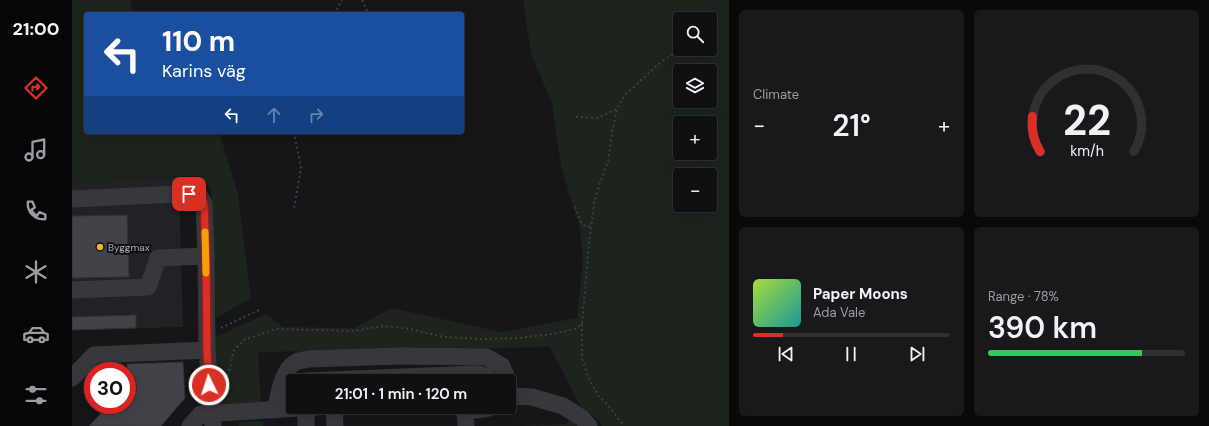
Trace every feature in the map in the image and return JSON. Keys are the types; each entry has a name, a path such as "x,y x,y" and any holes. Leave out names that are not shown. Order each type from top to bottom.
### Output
{"street":[{"path":"72,199 198,193 204,203 207,350 212,419"},
{"path":"72,290 148,287 158,258 206,256"},
{"path":"72,378 94,355 207,350"},
{"path":"286,374 288,369 297,362 309,359 400,356 486,357 502,366 505,374"},
{"path":"275,410 286,374"},
{"path":"516,396 532,397 563,406 582,418 589,426"},
{"path":"275,410 286,397"},
{"path":"190,426 201,414 212,419 286,409"},
{"path":"306,426 309,414"},
{"path":"334,414 335,426"}],"path":[{"path":"335,12 342,0"},
{"path":"362,0 367,12"},
{"path":"624,426 608,405 598,395 588,377 582,358 582,324 594,204 608,161 613,128 618,109 625,95 661,62 673,54"},
{"path":"576,117 597,118 618,109"},
{"path":"294,134 301,168 294,209"},
{"path":"575,206 582,224 587,227 592,225"},
{"path":"226,325 259,310"},
{"path":"209,385 227,376 234,350 244,340 275,329 353,331 384,326 410,329 444,337 482,339 519,338 552,334 575,329 582,324"}],"shaded area":[{"path":"72,0 130,0 133,12 84,12 84,134 220,134 238,194 251,298 216,318 212,196 208,184 198,176 72,180"},
{"path":"523,0 729,0 729,426 602,426 600,421 580,406 550,347 258,352 261,402 219,404 213,338 266,314 283,327 354,328 392,308 501,332 577,318 583,257 579,225 561,166 552,103 531,54"},
{"path":"179,177 183,327 72,330 72,180"},
{"path":"572,417 579,426 521,426 567,424"},
{"path":"263,421 263,426 239,426 239,422"}],"building":[{"name":"Byggmax","path":"127,215 129,277 72,278 72,216"},
{"path":"136,315 136,328 72,330 72,317"},
{"path":"183,362 185,398 161,426 89,426 100,414 136,414 136,364"}],"slow traffic":[{"path":"205,232 206,273"}],"place":[{"name":"Byggmax","path":"100,247"}],"route":[{"path":"189,194 198,193 204,203 209,385"}]}
